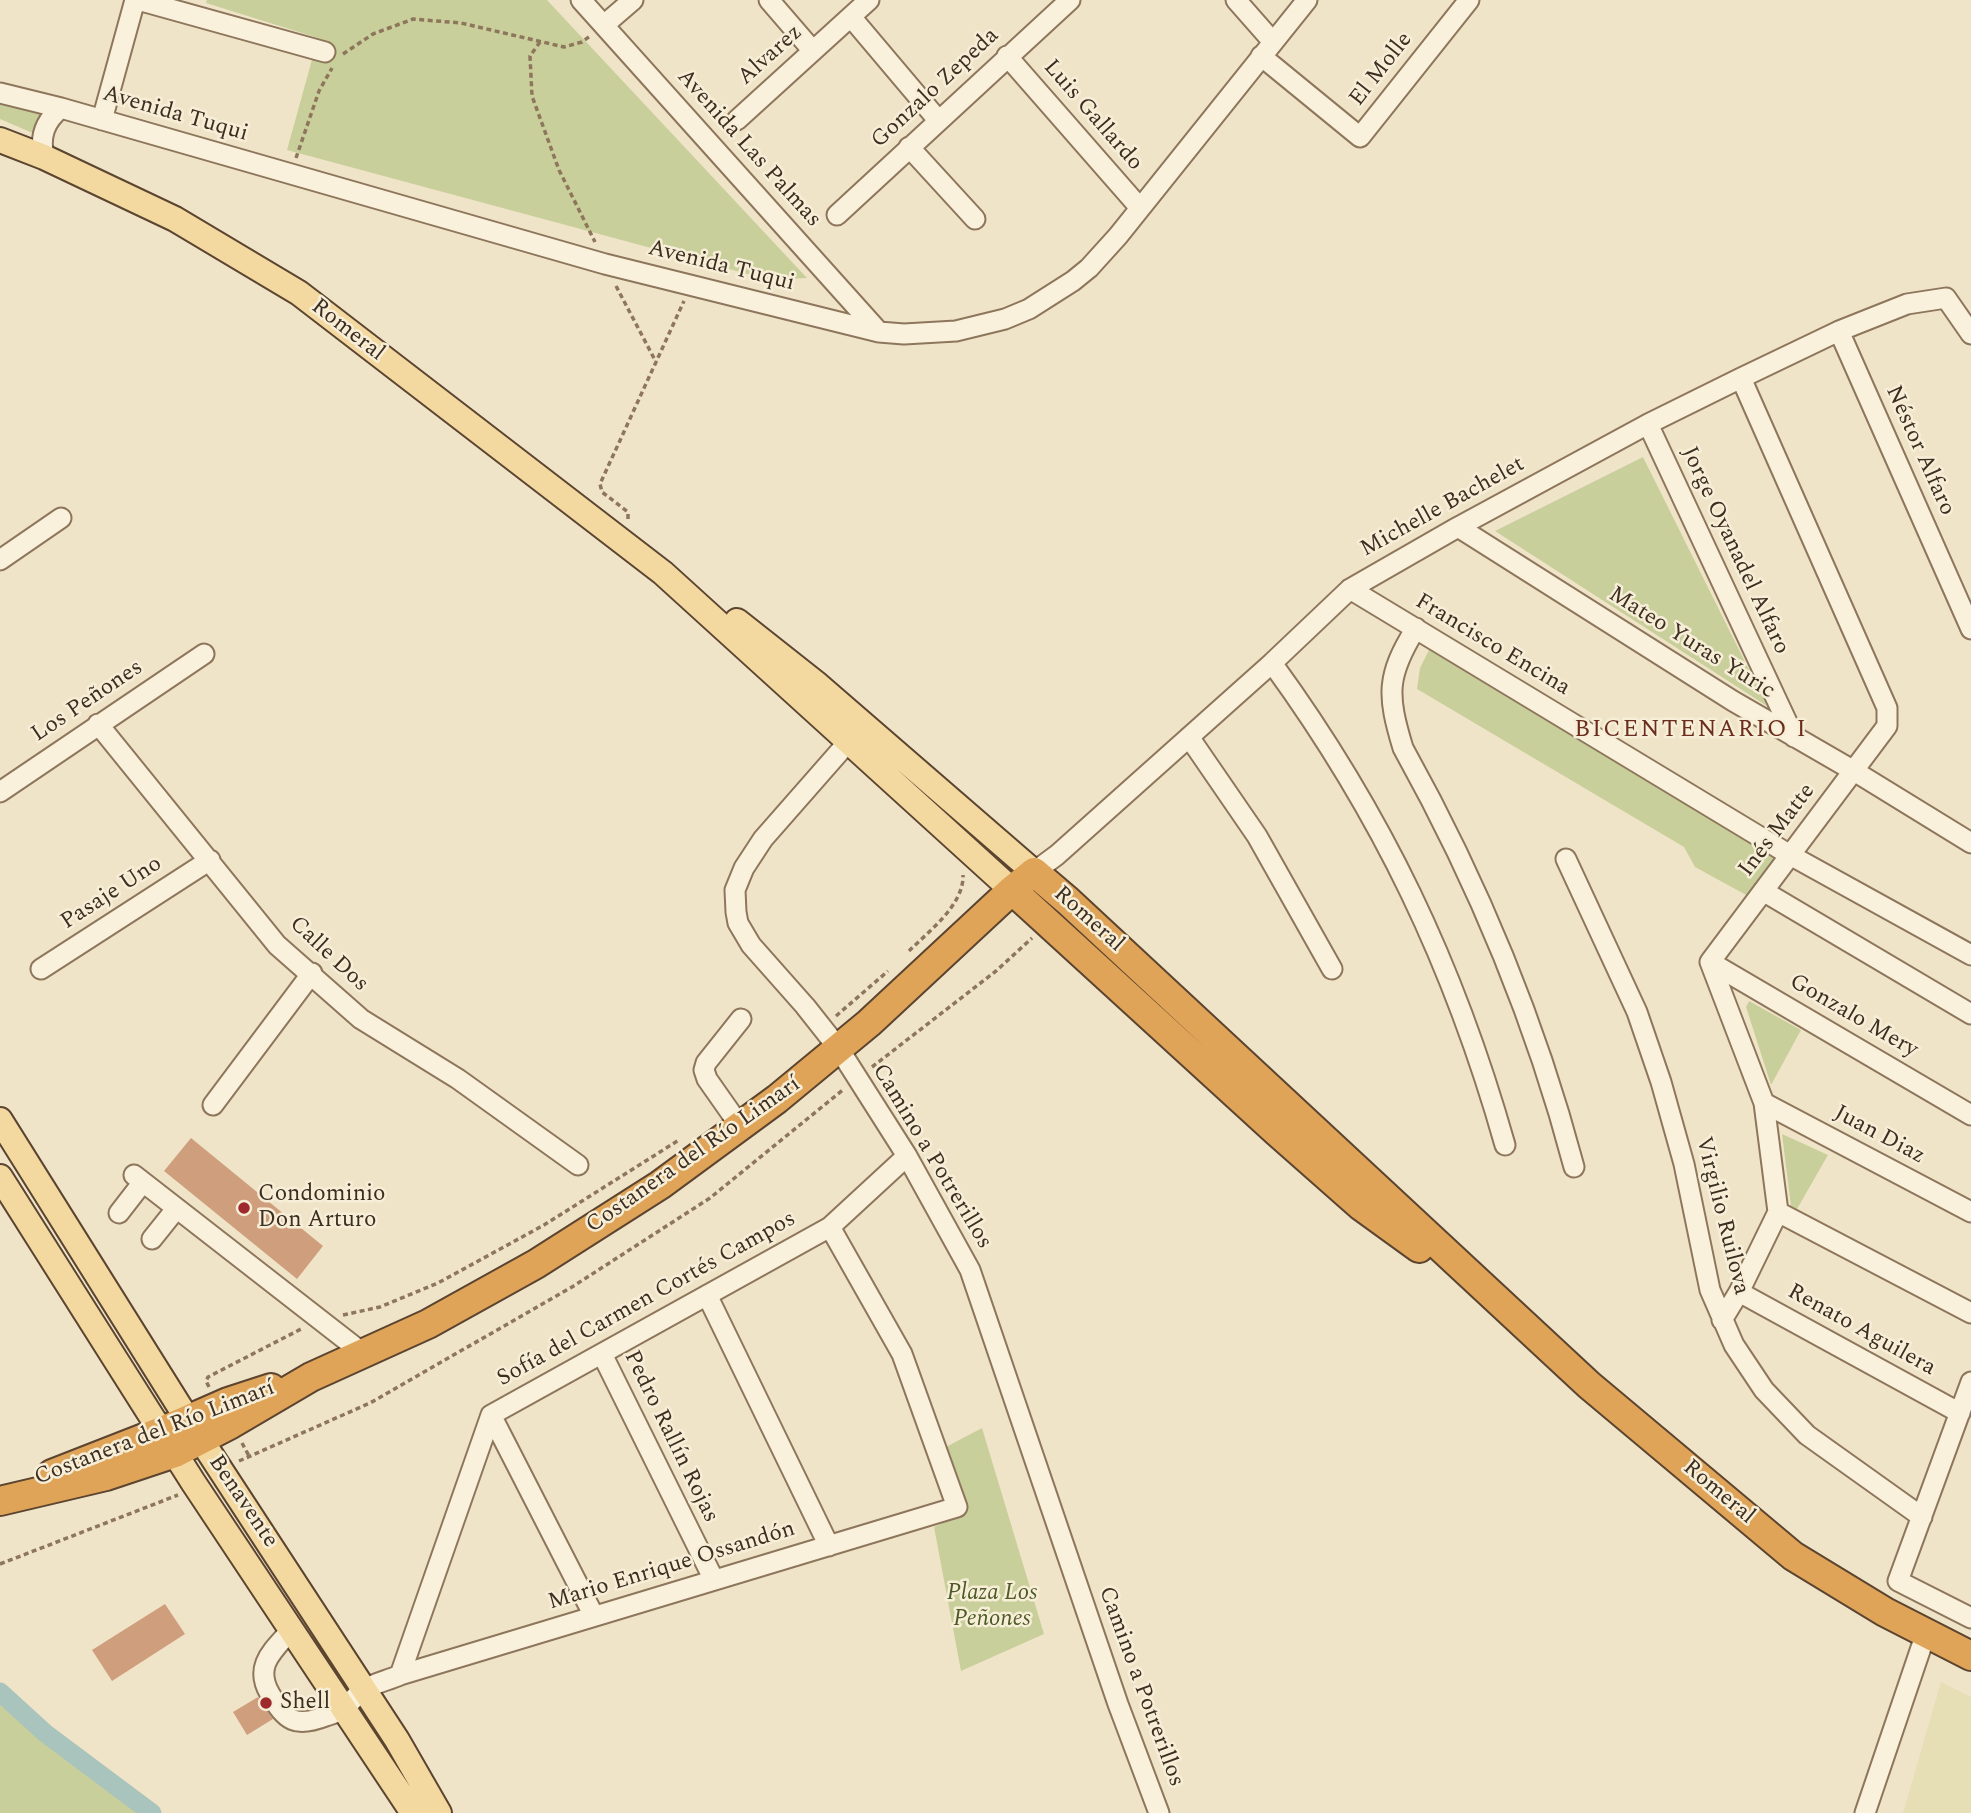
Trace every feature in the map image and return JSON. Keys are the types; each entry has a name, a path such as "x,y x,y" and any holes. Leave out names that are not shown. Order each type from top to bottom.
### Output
{"highway":[{"name":"Costanera del Río Limarí","path":"0,1502 106,1476 169,1442 428,1324 536,1264 649,1192 740,1126 831,1038 1034,872"},
{"name":"Romeral","path":"1034,872 1589,1385 1793,1556 1885,1612 1971,1656"},
{"name":"Romeral","path":"1012,890 1276,1132 1361,1206 1402,1238 1490,1295"},
{"name":"Costanera del Río Limarí","path":"195,1430 220,1405 311,1377"},
{"name":"Costanera del Río Limarí","path":"0,1493 169,1442"}],"main road":[{"name":"Romeral","path":"0,141 44,157 176,219 299,293 663,573 1012,890"},
{"name":"Romeral","path":"663,573 750,629 1034,872"},
{"name":"Benavente","path":"0,1120 195,1430 397,1740 439,1813"},
{"name":"Benavente","path":"0,1177 193,1482 413,1813"}],"street":[{"path":"103,120 136,0 332,59"},
{"name":"Avenida Las Palmas","path":"581,0 879,332"},
{"path":"604,25 633,0"},
{"path":"769,0 813,51"},
{"name":"Alvarez","path":"737,120 869,0"},
{"name":"Gonzalo Zepeda","path":"837,215 1070,0"},
{"path":"1236,0 1267,49"},
{"name":"Avenida Tuqui","path":"0,93 291,173 605,264 879,332 917,334 981,326 1029,309 1089,268 1307,0"},
{"name":"El Molle","path":"1267,49 1360,137 1469,0"},
{"path":"851,16 938,120"},
{"name":"Luis Gallardo","path":"1007,56 1140,208"},
{"path":"44,157 44,129 61,108"},
{"path":"909,147 975,219"},
{"name":"Michelle Bachelet","path":"1034,872 1057,855 1272,663 1350,589 1648,424 1839,331 1907,303 1946,298 1971,334"},
{"name":"Néstor Alfaro","path":"1839,331 1971,629"},
{"name":"Inés Matte","path":"1710,962 1887,726 1887,708 1741,378"},
{"name":"Jorge Oyanadel Alfaro","path":"1648,424 1794,737"},
{"path":"0,560 61,519"},
{"name":"Mateo Yuras Yuric","path":"1458,527 1732,701 1854,771 1971,843"},
{"name":"Francisco Encina","path":"1350,589 1790,855 1971,955"},
{"path":"1416,628 1401,652 1393,672 1390,698 1396,726 1403,748 1476,890 1502,949 1546,1068 1574,1167"},
{"name":"Los Peñones","path":"4,782 204,654"},
{"path":"1272,663 1305,708 1365,803 1422,912 1468,1027 1505,1145"},
{"name":"Calle Dos","path":"98,724 277,945 312,973 361,1019 458,1079 578,1166"},
{"path":"1189,737 1257,836 1332,969"},
{"name":"Camino a Potrerillos","path":"849,741 763,839 744,868 736,890 736,912 744,935 831,1038 907,1156 970,1270 1118,1704 1159,1813"},
{"name":"Virgilio Ruilova","path":"1566,859 1637,1012 1661,1082 1684,1164 1710,1290 1722,1320 1748,1368 1784,1413 1832,1454 1922,1517"},
{"name":"Pasaje Uno","path":"41,969 210,860"},
{"path":"1763,891 1971,1014"},
{"path":"1710,962 1764,1103 1778,1212 1722,1320"},
{"name":"Gonzalo Mery","path":"1710,962 1971,1115"},
{"path":"213,1105 312,973"},
{"path":"740,1126 707,1079 705,1070 706,1063 741,1019"},
{"name":"Juan Diaz","path":"1764,1103 1971,1212"},
{"name":"Sofía del Carmen Cortés Campos","path":"400,1675 491,1415 830,1227 907,1156"},
{"path":"119,1213 139,1178 364,1354"},
{"path":"152,1239 176,1209"},
{"path":"1778,1212 1971,1312"},
{"name":"Mario Enrique Ossandón","path":"363,1689 400,1675 957,1507 902,1354 830,1227"},
{"name":"Renato Aguilera","path":"1738,1292 1960,1413"},
{"path":"707,1295 829,1546"},
{"name":"Pedro Rallín Rojas","path":"601,1354 714,1580"},
{"path":"1971,1382 1898,1581 1971,1618"},
{"path":"491,1415 594,1616"},
{"path":"292,1629 269,1656 263,1668 265,1683 282,1714 299,1722 314,1720 344,1709 363,1689"},
{"path":"1865,1813 1926,1633"}],"path":[{"path":"291,173 318,91 332,59 373,34 413,19 461,23 564,47 582,42 604,25"},
{"path":"540,42 530,56 532,96 559,170 656,362"},
{"path":"622,541 630,516 602,492 600,484 691,285"},
{"path":"903,958 958,899 964,886 961,867"},
{"path":"220,1469 370,1403 572,1287 710,1198 856,1079 996,971 1048,922"},
{"path":"831,1038 892,967"},
{"path":"220,1405 206,1379 319,1320 380,1307 438,1283 544,1225 683,1137"},
{"path":"0,1564 177,1496 193,1482"}],"shaded area":[{"path":"1941,1682 1971,1697 1971,1813 1903,1813"}],"green space":[{"path":"207,0 547,0 807,278 770,280 287,150 318,38 206,3"},
{"path":"0,100 45,113 35,134 0,119"},
{"path":"1643,457 1767,706 1495,531"},
{"path":"1429,650 1778,855 1748,896 1695,867 1684,847 1417,689 1420,668"},
{"path":"1749,1001 1801,1030 1771,1085 1746,1007"},
{"path":"1782,1134 1828,1155 1797,1209 1791,1206"},
{"name":"Plaza Los Peñones","path":"982,1428 1044,1634 961,1671 934,1527 964,1514 944,1448"},
{"path":"0,1701 52,1749 142,1813 0,1813"}],"building":[{"name":"Condominio Don Arturo","path":"191,1138 323,1246 297,1279 164,1171"},
{"path":"165,1604 185,1634 112,1681 92,1650"},
{"path":"258,1697 273,1719 247,1735 233,1712"}],"waterway":[{"path":"0,1692 45,1733 152,1813"}],"place":[{"name":"Condominio Don Arturo","path":"244,1208"},
{"name":"Shell","path":"266,1703"}],"district":[{"name":"BICENTENARIO I","path":"1691,731"}]}
